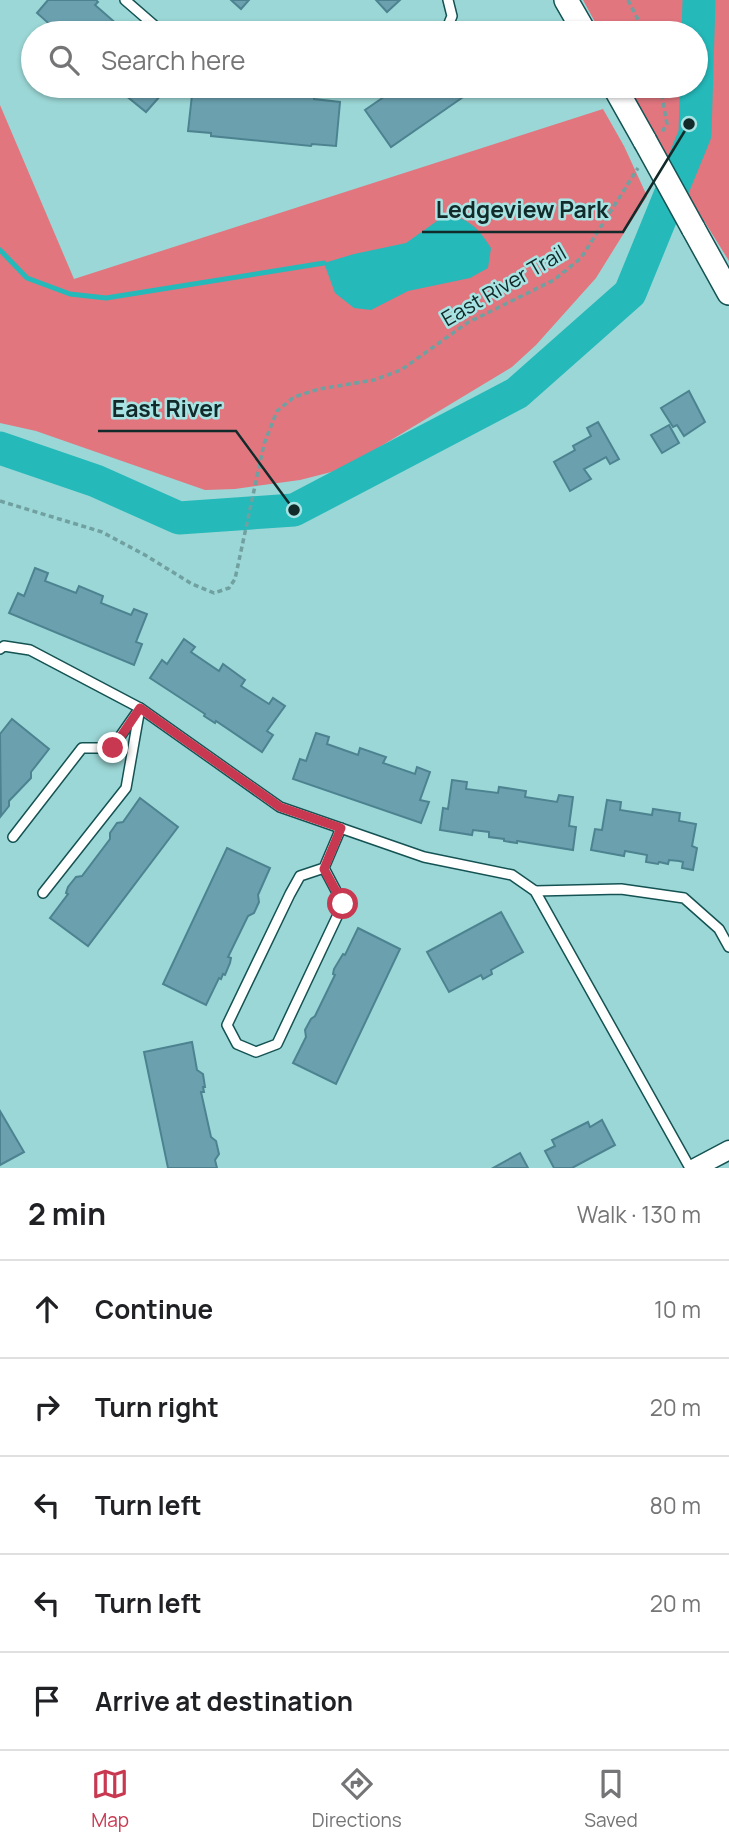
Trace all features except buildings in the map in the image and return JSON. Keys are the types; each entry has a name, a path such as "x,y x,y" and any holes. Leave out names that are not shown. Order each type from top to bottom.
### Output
{"street":[{"path":"566,0 578,21"},
{"path":"623,98 653,138 693,228 729,293"},
{"path":"693,1168 729,1150"}],"lane":[{"path":"125,0 149,21"},
{"path":"448,0 452,16 450,21"},
{"path":"0,649 4,646 30,650 140,708 280,807 424,857 512,875 535,891 693,1168"},
{"path":"13,837 82,748 113,748 140,708"},
{"path":"43,892 126,788 140,708"},
{"path":"324,869 341,828"},
{"path":"324,869 343,904 277,1044 256,1052 237,1044 227,1025 290,894 300,876 324,869"},
{"path":"535,891 621,889 684,898 719,929 729,947"}],"path":[{"path":"628,0 639,21"},
{"path":"653,138 667,124 662,98"},
{"name":"East River Trail","path":"0,501 102,532 192,584 214,593 229,588 235,579 264,444 277,411 294,397 319,389 374,380 401,370 467,323 554,280 582,258 640,166"}],"shaded area":[{"path":"583,0 729,0 729,261 668,163 635,98 708,98 708,21 594,21"},
{"path":"0,105 74,279 603,109 647,196 596,278 536,345 512,367 343,469 300,480 235,489 205,490 36,431 0,423"}],"water":[{"path":"444,216 466,221 482,235 491,248 488,268 470,278 408,291 371,310 354,308 335,293 324,263 406,243"}],"waterway":[{"path":"698,21 699,0"},
{"path":"0,448 96,481 179,518 294,510 517,393 630,293 695,134 696,98"},
{"path":"0,250 27,278 70,294 106,298 324,263"}],"place":[{"name":"Ledgeview Park","path":"689,124"},
{"name":"East River","path":"294,510"}],"route":[{"path":"113,748 140,708 280,807 341,828 324,869 343,904"}]}
